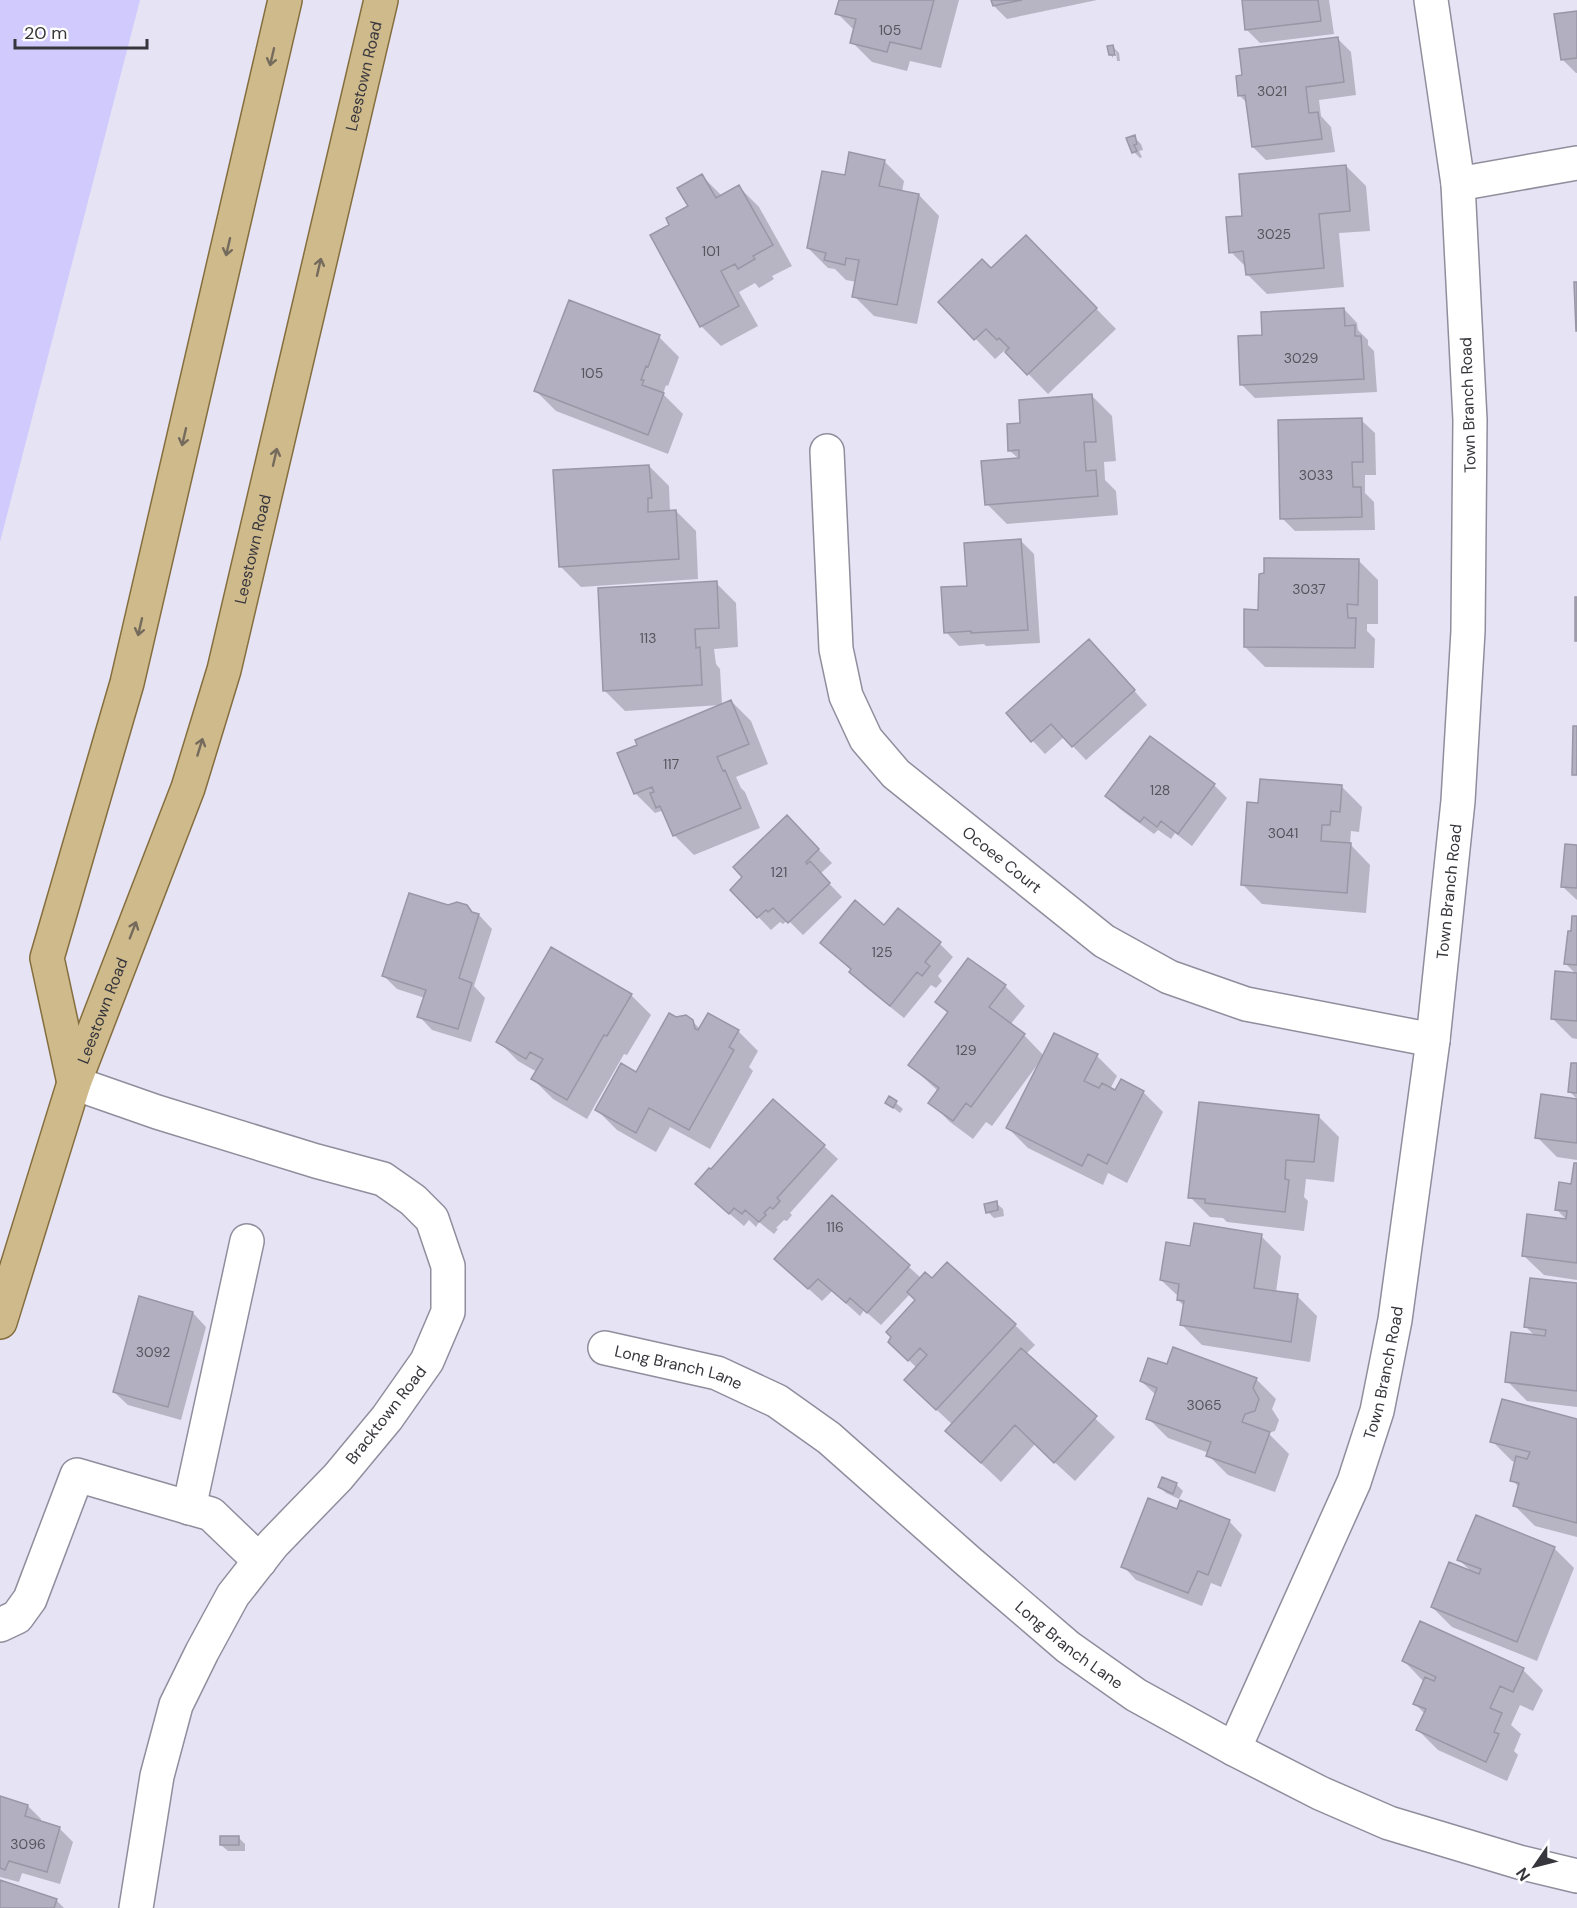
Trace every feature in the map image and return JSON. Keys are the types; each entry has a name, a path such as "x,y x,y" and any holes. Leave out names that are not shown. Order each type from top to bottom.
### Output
{"main road":[{"name":"Leestown Road","path":"74,1083 47,958 127,683 285,0"},
{"name":"Leestown Road","path":"0,1322 74,1083 188,788 224,670 381,0"}],"street":[{"name":"Town Branch Road","path":"1234,1749 1354,1482 1377,1411 1395,1320 1432,1040 1458,801 1468,631 1470,420 1458,184 1431,0"},
{"path":"1458,184 1577,163"},
{"name":"Ocoee Court","path":"827,451 836,649 846,696 866,739 896,774 1104,941 1168,977 1246,1004 1432,1040"},
{"name":"Bracktown Road","path":"74,1083 168,1116 383,1179 413,1200 432,1219 448,1266 448,1312 428,1361 387,1418 338,1477 273,1544 233,1595 176,1705 157,1776 135,1908"},
{"path":"189,1508 247,1240"},
{"name":"Long Branch Lane","path":"605,1348 717,1373 777,1401 829,1438 1068,1647 1136,1695 1234,1749 1389,1823 1519,1862 1577,1876"},
{"path":"0,1625 17,1617 30,1599 77,1475 211,1514 260,1561"}],"shaded area":[{"path":"0,0 140,0 0,542"}],"building":[{"path":"839,0 934,0 921,49 890,42 887,52 850,43 856,19 835,14"},
{"path":"991,0 1022,0 993,6"},
{"path":"1242,0 1318,0 1321,21 1245,30"},
{"path":"1577,11 1577,58 1561,60 1554,14"},
{"path":"1338,37 1344,82 1306,87 1309,113 1318,112 1322,139 1252,147 1245,95 1238,96 1236,76 1242,75 1239,49"},
{"path":"1113,45 1115,55 1109,55 1107,46"},
{"path":"1135,135 1137,144 1134,145 1137,151 1132,153 1126,138"},
{"path":"849,152 885,160 879,186 919,194 897,305 852,297 859,260 846,258 845,265 824,260 826,253 807,248 822,171 845,175"},
{"path":"1346,165 1350,211 1319,214 1324,268 1246,275 1243,251 1229,253 1226,217 1242,216 1239,174"},
{"path":"702,174 716,198 739,185 773,245 753,256 755,259 738,269 735,264 721,271 739,306 700,327 650,235 669,225 666,218 688,206 677,188"},
{"path":"1026,235 1097,308 1027,375 1005,352 1009,348 999,338 997,340 986,329 974,340 938,302 982,259 991,268"},
{"path":"1574,282 1577,282 1577,331 1576,331"},
{"path":"569,300 660,335 641,380 644,380 642,385 664,393 648,435 534,391"},
{"path":"1344,308 1345,326 1355,325 1355,336 1361,336 1364,379 1240,385 1238,336 1262,335 1261,312"},
{"path":"1092,394 1096,442 1084,442 1086,471 1096,470 1098,496 985,505 981,461 1019,458 1019,450 1008,451 1007,424 1020,423 1019,400"},
{"path":"1362,418 1363,462 1352,462 1353,487 1361,487 1362,517 1280,519 1278,420"},
{"path":"649,465 652,498 648,498 648,512 676,510 679,559 559,567 553,470"},
{"path":"1021,539 1028,630 944,633 941,587 967,586 964,543"},
{"path":"1264,558 1359,559 1358,605 1347,604 1348,618 1356,618 1355,648 1244,647 1244,609 1258,610 1259,574 1264,573"},
{"path":"717,581 719,628 695,629 696,648 700,647 702,685 603,691 598,588"},
{"path":"1575,597 1577,597 1577,641 1575,641"},
{"path":"1089,639 1135,690 1072,747 1051,724 1031,742 1006,713"},
{"path":"731,700 749,744 717,757 741,808 673,836 660,806 656,808 650,793 654,792 652,787 634,794 617,753 637,745 635,740"},
{"path":"1573,726 1577,726 1577,775 1572,775"},
{"path":"1150,736 1215,784 1178,834 1161,821 1157,827 1144,817 1140,822 1105,796"},
{"path":"1260,779 1342,785 1340,812 1331,811 1330,825 1322,825 1321,841 1351,843 1347,893 1241,885 1247,802 1258,803"},
{"path":"787,815 819,849 806,862 807,864 810,861 830,883 788,923 773,908 768,912 766,910 757,918 730,890 742,877 733,867"},
{"path":"1565,844 1577,845 1577,888 1561,887"},
{"path":"409,893 448,905 457,902 467,905 472,912 479,914 459,978 472,983 458,1029 417,1017 426,990 382,976"},
{"path":"855,900 884,925 898,908 941,942 925,962 930,966 922,976 917,972 890,1006 849,972 851,969 820,943"},
{"path":"1572,916 1577,916 1577,965 1564,964"},
{"path":"551,947 632,994 607,1036 604,1035 567,1100 531,1079 543,1059 530,1052 526,1059 496,1042"},
{"path":"968,958 1006,985 989,1007 1025,1034 971,1107 966,1103 953,1121 928,1103 939,1088 908,1065 948,1012 935,1002"},
{"path":"1555,971 1577,973 1577,1021 1551,1019"},
{"path":"669,1013 676,1017 686,1015 693,1020 695,1029 698,1030 708,1013 739,1030 729,1047 734,1050 689,1130 649,1108 636,1133 595,1110 621,1063 636,1072"},
{"path":"1054,1033 1098,1054 1084,1081 1099,1088 1102,1083 1115,1090 1121,1079 1144,1091 1107,1164 1088,1154 1082,1166 1006,1128"},
{"path":"1571,1063 1577,1063 1577,1093 1568,1092"},
{"path":"1541,1094 1577,1099 1577,1143 1535,1138"},
{"path":"889,1096 897,1101 893,1108 885,1103"},
{"path":"773,1099 825,1145 777,1198 780,1201 773,1209 770,1207 764,1213 766,1215 759,1222 745,1210 742,1214 734,1208 729,1214 695,1184"},
{"path":"1199,1102 1319,1115 1314,1162 1286,1160 1285,1179 1289,1180 1285,1212 1205,1203 1205,1199 1188,1198"},
{"path":"1574,1163 1577,1163 1577,1263 1522,1256 1527,1214 1566,1219 1567,1211 1555,1210 1559,1182 1571,1184"},
{"path":"832,1195 910,1265 867,1313 850,1298 846,1303 818,1279 808,1289 774,1259"},
{"path":"997,1201 998,1210 986,1213 984,1204"},
{"path":"1194,1223 1262,1234 1254,1288 1298,1294 1291,1342 1180,1325 1184,1301 1177,1300 1179,1284 1160,1280 1166,1242 1190,1246"},
{"path":"947,1262 1016,1324 936,1410 904,1380 927,1355 920,1348 908,1361 888,1342 891,1337 886,1332 915,1300 907,1292 925,1272 932,1278"},
{"path":"1530,1278 1577,1283 1577,1391 1505,1382 1511,1332 1545,1336 1546,1330 1524,1327"},
{"path":"139,1296 193,1312 168,1407 113,1392"},
{"path":"1173,1347 1257,1378 1253,1388 1259,1399 1255,1411 1245,1414 1242,1422 1270,1432 1255,1473 1206,1456 1211,1442 1146,1419 1157,1388 1140,1381 1148,1358 1167,1364"},
{"path":"1021,1348 1097,1416 1054,1463 1015,1425 981,1463 945,1431"},
{"path":"1502,1399 1577,1419 1577,1523 1513,1506 1519,1483 1510,1481 1516,1456 1527,1459 1530,1452 1490,1442"},
{"path":"1162,1477 1177,1483 1173,1494 1158,1487"},
{"path":"1148,1498 1177,1509 1180,1500 1230,1520 1208,1575 1198,1571 1188,1593 1121,1567"},
{"path":"1476,1515 1555,1547 1517,1642 1431,1607 1449,1562 1479,1574 1481,1569 1457,1560"},
{"path":"1420,1621 1524,1668 1513,1692 1500,1686 1490,1708 1502,1713 1494,1732 1499,1734 1486,1762 1416,1730 1426,1709 1413,1704 1425,1677 1434,1681 1436,1677 1402,1661"},
{"path":"0,1796 28,1805 25,1816 60,1827 47,1872 9,1861 5,1870 0,1868"},
{"path":"220,1836 239,1836 239,1845 220,1845"},
{"path":"0,1880 57,1899 54,1908 0,1908"}]}
